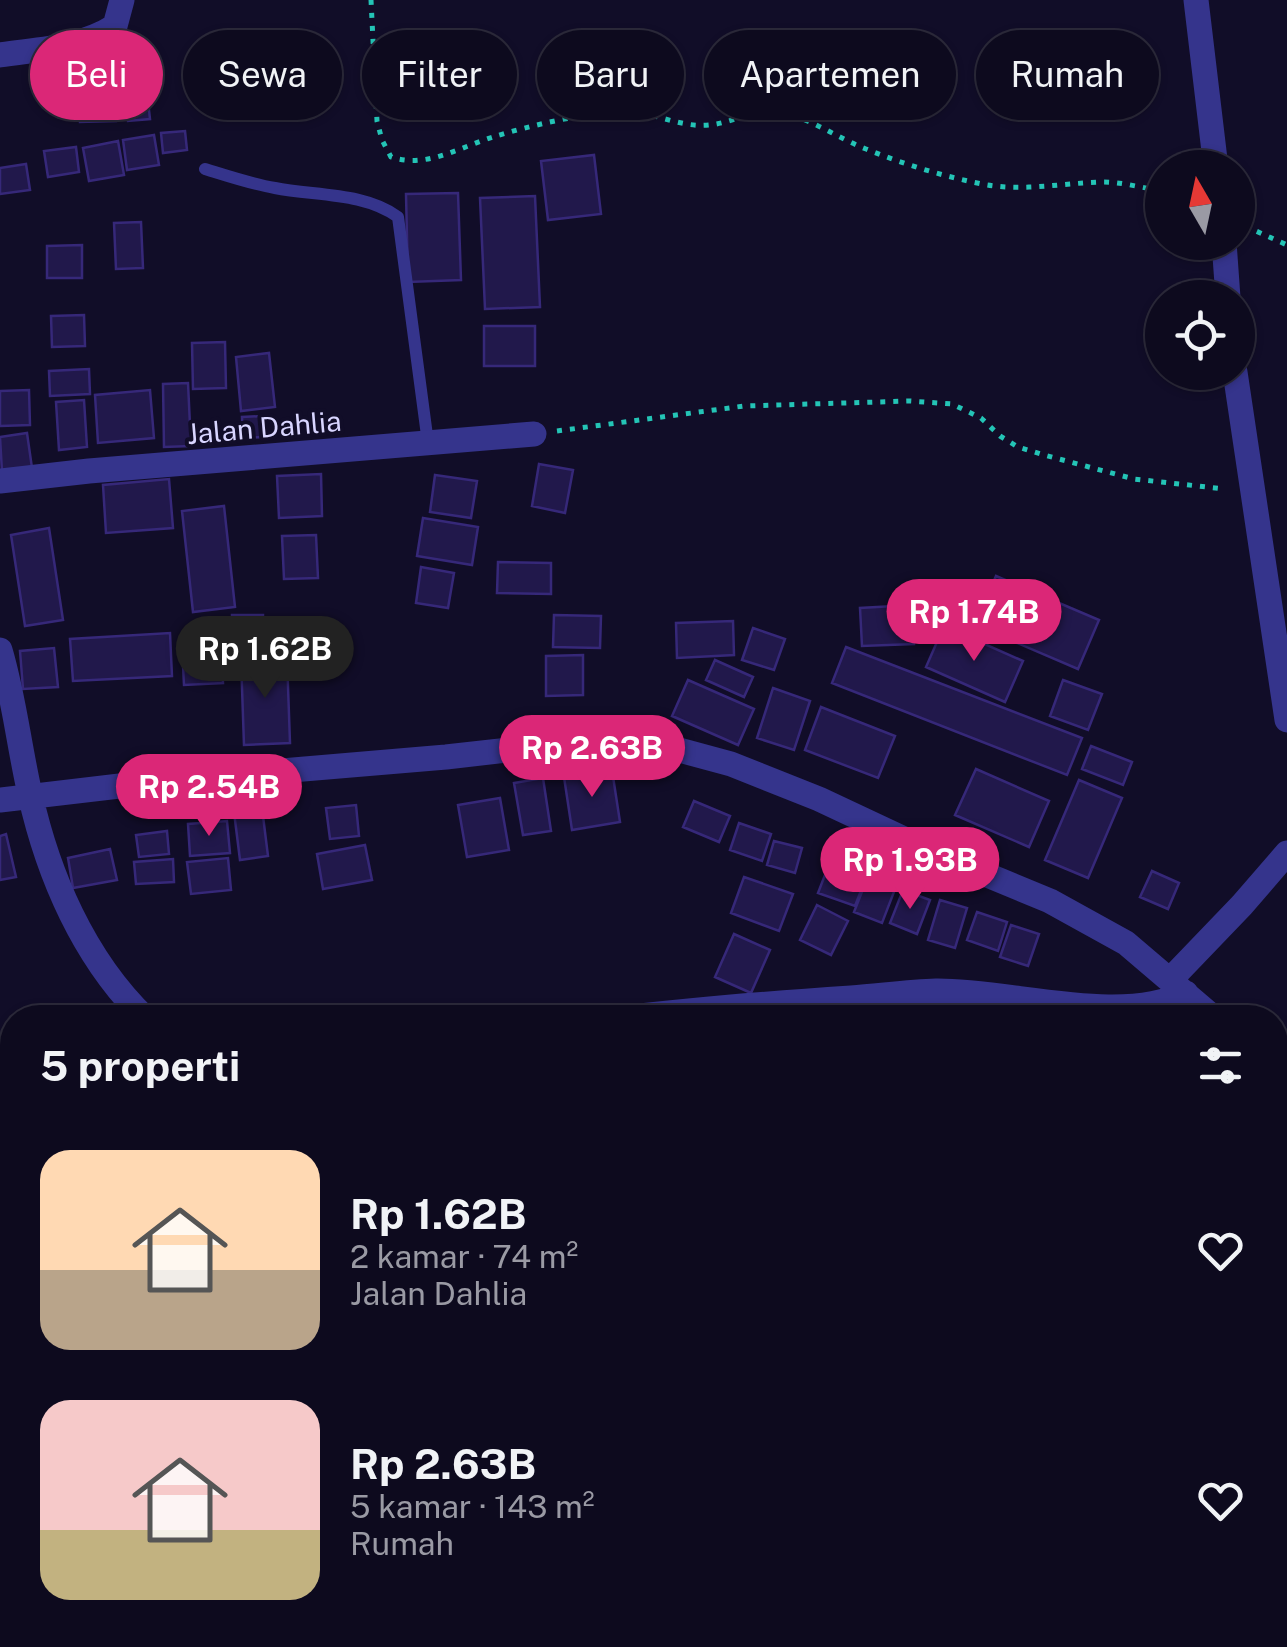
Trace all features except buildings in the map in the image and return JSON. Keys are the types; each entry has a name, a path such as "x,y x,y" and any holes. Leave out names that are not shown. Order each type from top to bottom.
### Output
{"street":[{"path":"0,55 79,43 101,35 115,26 122,0"},
{"path":"1196,0 1214,150"},
{"path":"1238,390 1287,720"},
{"name":"Jalan Dahlia","path":"0,481 534,434"},
{"path":"0,650 30,797 51,864 96,962 131,1005"},
{"path":"0,800 534,747 614,743 672,748 749,771 934,854 1050,900 1126,943 1199,1005"},
{"path":"1123,1005 1170,1001 1242,905 1287,853"},
{"path":"747,1005 936,991 1095,1005"}],"lane":[{"path":"205,170 272,188 371,203 398,217 428,443"}],"path":[{"path":"371,0 377,121 392,156 404,161 429,159 495,136 556,122 622,112 646,112 672,122 709,126 774,110 898,160 983,184 1010,189 1106,182 1145,189"},
{"path":"1255,230 1287,245"},
{"path":"534,434 744,406 910,401 952,404 981,418 1018,447 1044,456 1134,479 1252,491"}]}
